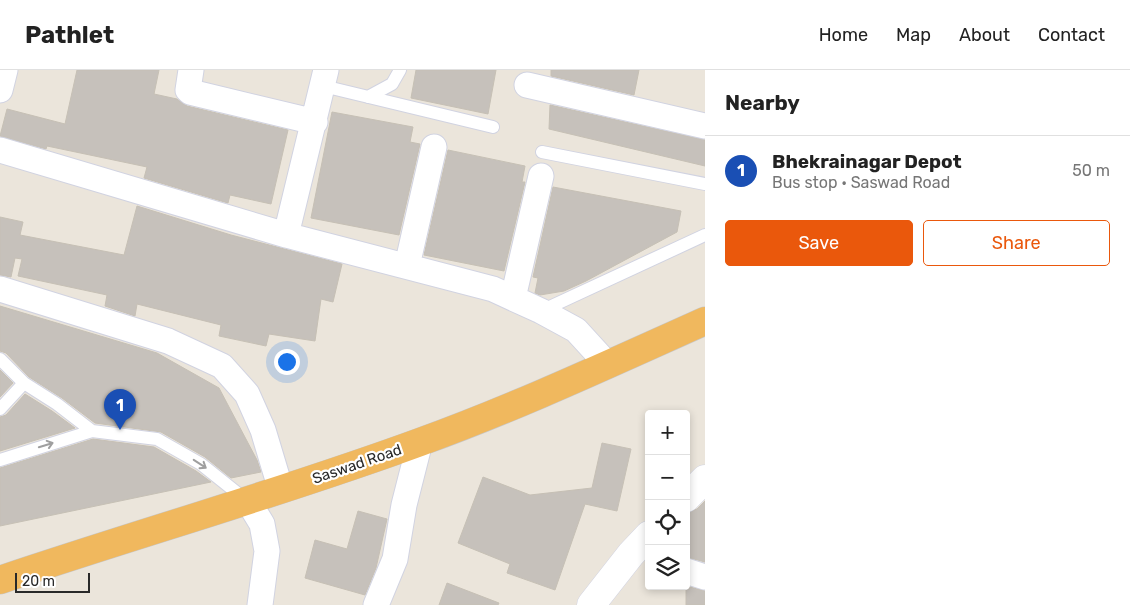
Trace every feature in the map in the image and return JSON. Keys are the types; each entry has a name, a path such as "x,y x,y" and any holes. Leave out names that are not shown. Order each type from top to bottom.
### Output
{"highway":[{"name":"Saswad Road","path":"0,580 248,501 420,442 497,413 705,321"}],"street":[{"path":"0,90 5,70"},
{"path":"192,70 188,91 190,92 314,122"},
{"path":"286,235 325,78"},
{"path":"527,85 705,126"},
{"path":"407,266 434,148"},
{"path":"0,150 286,235 493,289 541,310 576,330 608,365"},
{"path":"512,298 541,176"},
{"path":"0,289 168,341 222,366 247,394 263,430 281,490"},
{"path":"376,605 395,559 404,506 420,442"},
{"path":"690,494 705,479"},
{"path":"248,501 262,524 267,551 260,605"},
{"path":"591,605 643,549"},
{"path":"690,572 705,577"}],"lane":[{"path":"368,97 392,84 400,70"},
{"path":"325,78 368,97 493,127"},
{"path":"542,152 705,184"},
{"path":"541,310 705,235"},
{"path":"0,360 24,383 57,404 92,431"},
{"path":"0,409 24,383"},
{"path":"0,460 92,431 157,439 201,464 248,501"}],"building":[{"path":"77,70 159,70 154,94 177,99 187,106 288,130 271,204 230,195 228,203 144,178 147,167 47,146 46,149 0,136 7,109 65,124"},
{"path":"416,70 496,70 488,114 411,98"},
{"path":"551,70 639,70 634,95 551,76"},
{"path":"550,105 705,140 705,166 549,129"},
{"path":"332,112 413,127 410,142 420,144 399,235 311,218"},
{"path":"448,150 525,166 522,182 525,182 504,271 424,255"},
{"path":"553,187 681,211 677,232 586,281 564,291 540,295 535,293 538,278 533,277"},
{"path":"137,206 231,235 342,264 333,302 321,299 315,341 269,334 266,346 219,336 221,325 137,304 135,316 105,306 107,295 18,276 22,259 15,258 11,277 0,275 0,217 23,222 20,235 124,255"},
{"path":"0,306 157,353 219,388 257,460 261,472 231,478 205,457 161,432 95,423 62,398 29,377 6,353 0,351"},
{"path":"0,370 13,383 0,397"},
{"path":"25,394 75,428 0,451 0,417 6,415"},
{"path":"93,439 154,447 196,471 211,482 0,526 0,468"},
{"path":"602,443 631,449 617,511 585,504 555,590 507,573 510,564 458,543 483,477 530,495 592,488"},
{"path":"705,501 705,562 690,558 690,512 697,509"},
{"path":"358,511 387,519 376,568 365,595 305,578 315,540 347,549"},
{"path":"447,583 499,603 498,605 439,605"},
{"path":"690,587 705,591 705,605 686,605 686,590 690,590"}],"place":[{"name":"Bhekrainagar Depot","path":"120,430"}]}
